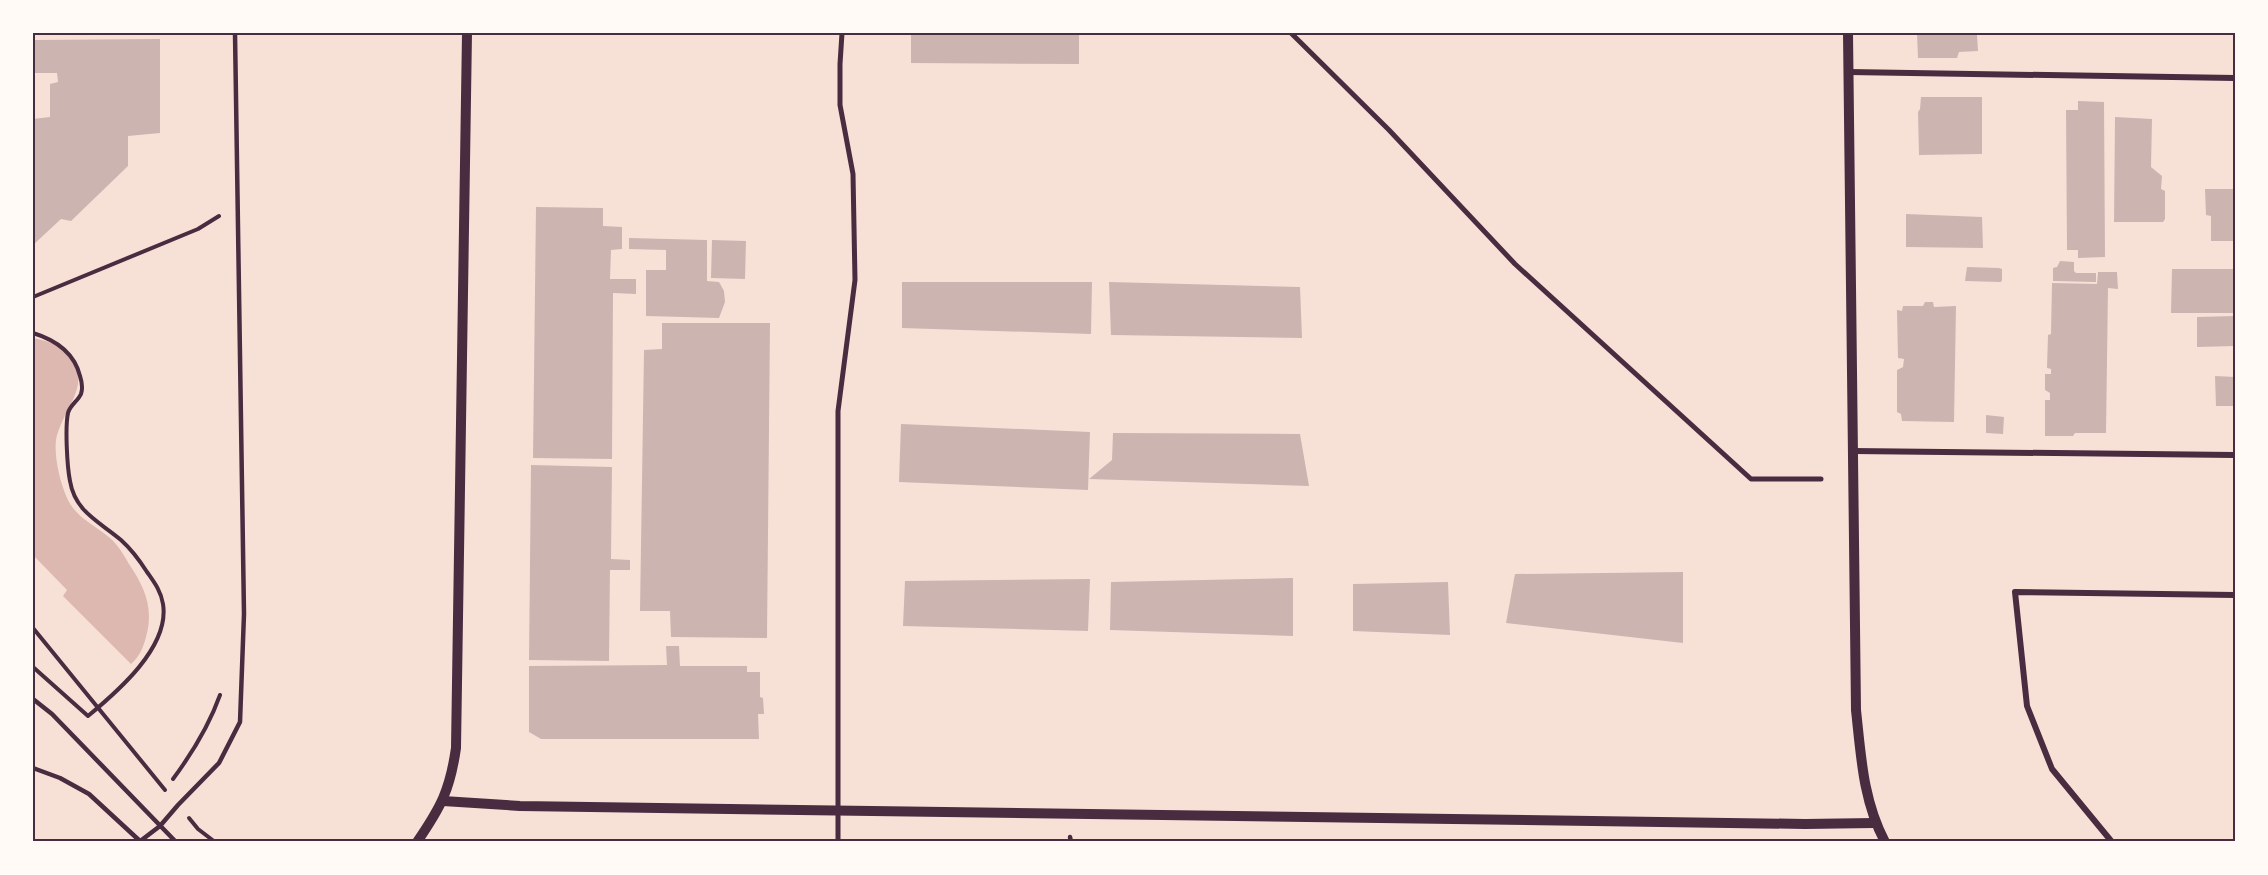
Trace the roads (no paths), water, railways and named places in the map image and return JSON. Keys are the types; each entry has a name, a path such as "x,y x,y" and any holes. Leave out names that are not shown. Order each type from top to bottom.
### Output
{"street":[{"path":"417,842 443,801 452,774 456,748 467,33"},
{"path":"838,842 838,411 855,280 854,174 840,105 842,33"},
{"path":"1291,33 1389,130 1515,264 1751,479 1821,479"},
{"path":"1848,33 1856,710 1864,778 1874,823 1885,842"},
{"path":"1849,72 2235,78"},
{"path":"1852,451 2235,454"},
{"path":"2112,842 2052,769 2027,706 2015,592 2235,595"},
{"path":"443,801 520,806 1805,824 1874,823"}],"lane":[{"path":"33,768 60,778 89,794 140,842 160,826 219,763 240,722 244,614 235,33"},
{"path":"33,699 52,714 176,842"}]}
